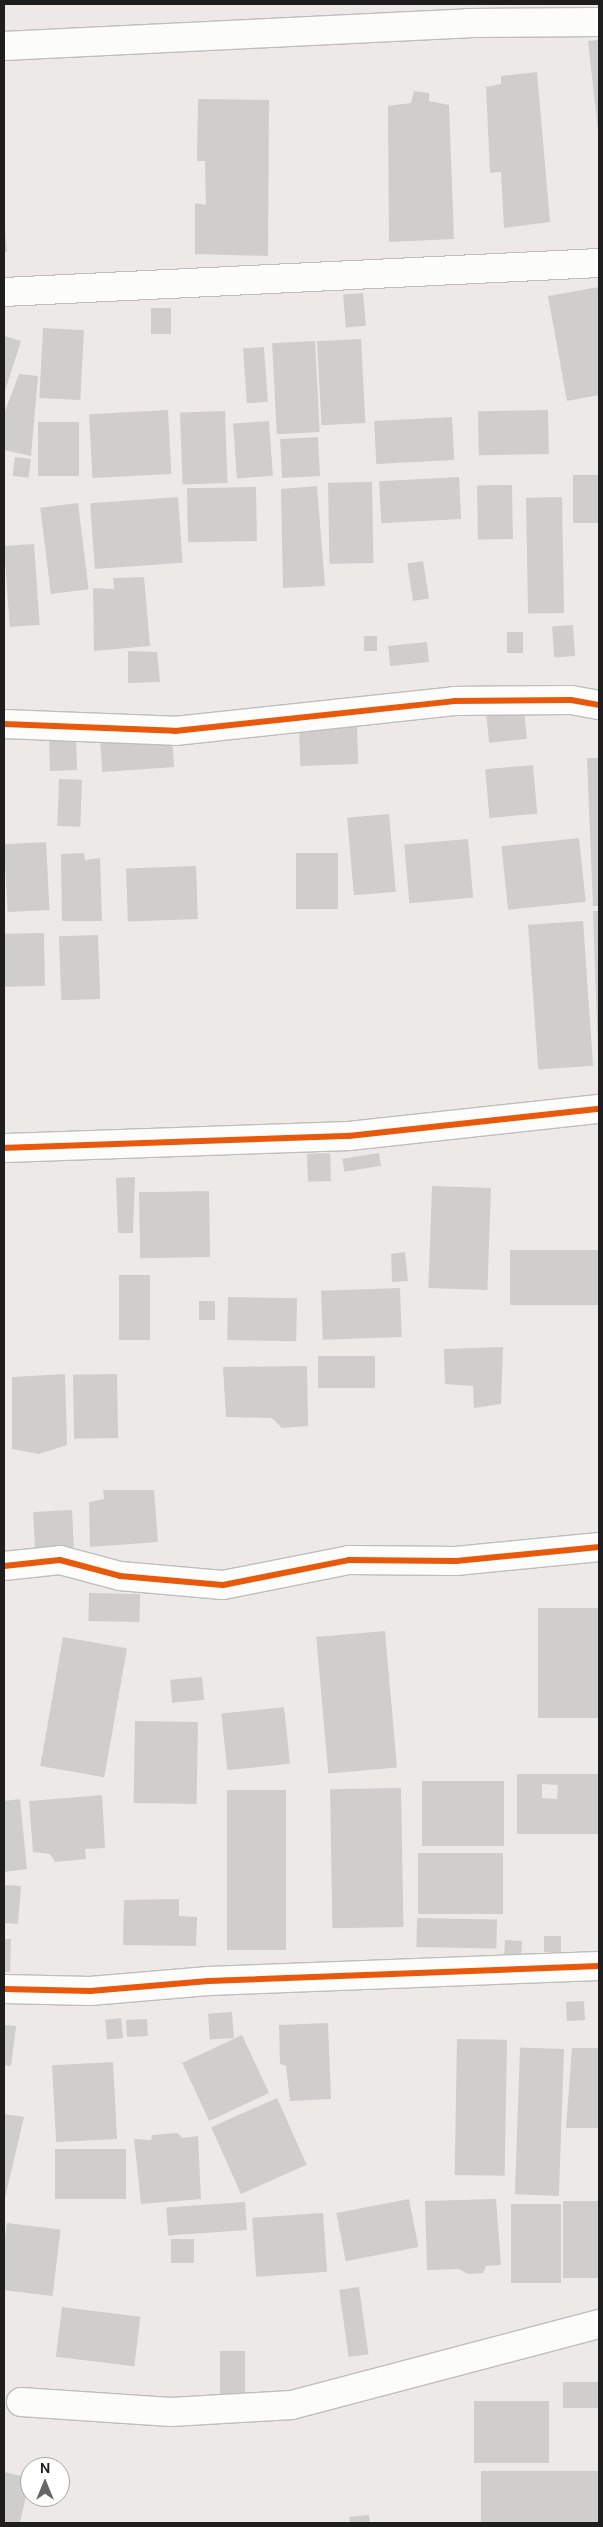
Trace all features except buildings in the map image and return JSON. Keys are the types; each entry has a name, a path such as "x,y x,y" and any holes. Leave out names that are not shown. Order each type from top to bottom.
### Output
{"street":[{"path":"4,46 468,24 599,22"},
{"path":"4,292 599,262"},
{"path":"4,724 175,731 454,701 571,700 599,705"},
{"path":"4,1148 350,1136 599,1109"},
{"path":"4,1566 60,1560 120,1576 223,1585 350,1560 456,1562 599,1547"},
{"path":"4,1989 90,1991 209,1981 599,1966"},
{"path":"21,2402 171,2412 292,2405 599,2324"}],"cycle path":[{"path":"4,724 175,731 454,701 571,700 599,705"},
{"path":"4,1148 349,1136 599,1109"},
{"path":"4,1566 60,1560 120,1576 223,1585 349,1560 456,1561 599,1547"},
{"path":"4,1989 90,1991 209,1981 599,1966"}]}
